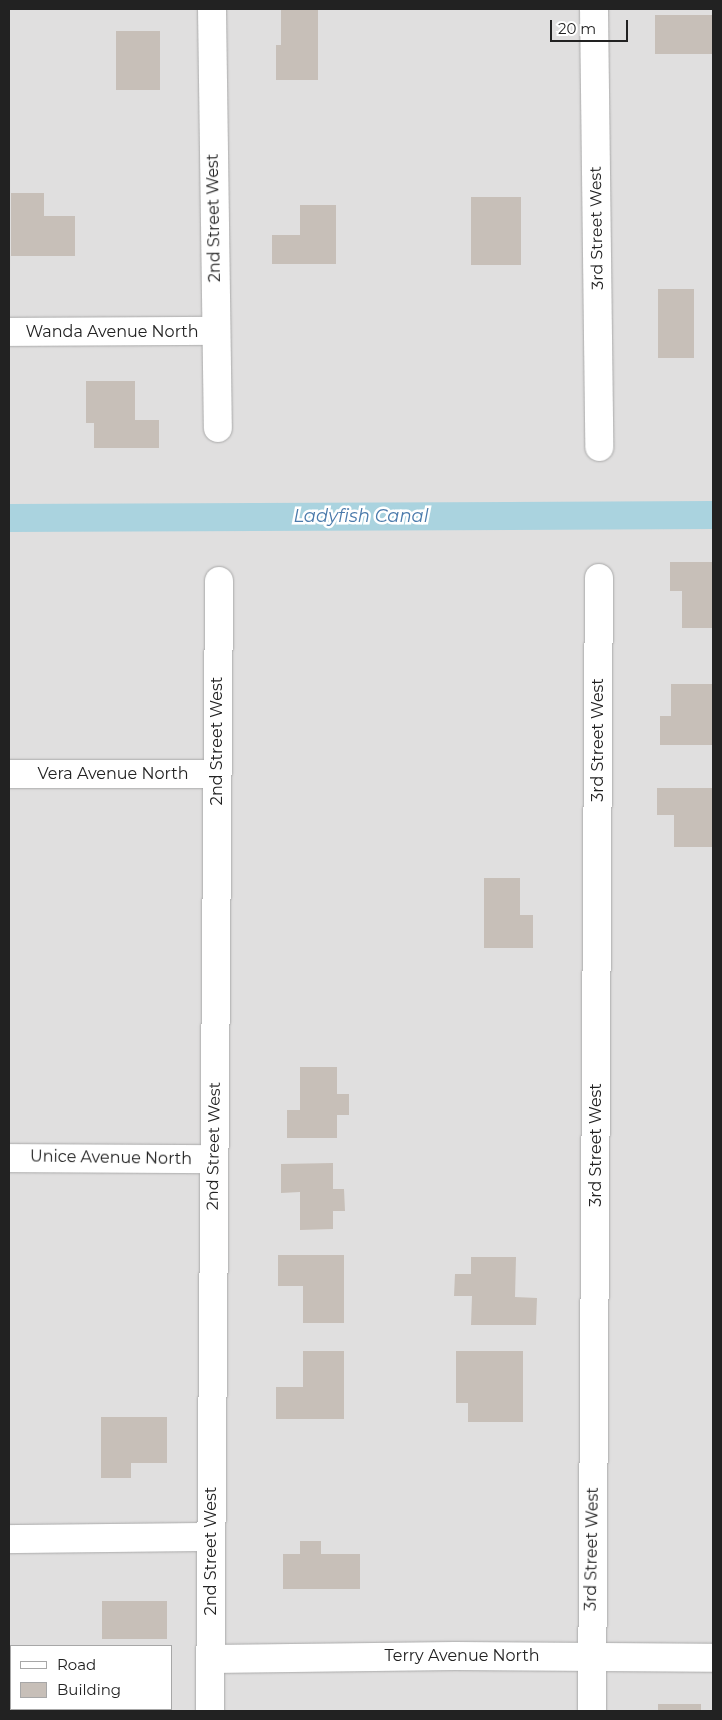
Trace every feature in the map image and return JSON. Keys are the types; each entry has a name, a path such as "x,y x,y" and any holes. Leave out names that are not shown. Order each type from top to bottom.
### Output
{"street":[{"name":"2nd Street West","path":"212,9 218,428"},
{"name":"3rd Street West","path":"594,9 600,447"},
{"name":"Wanda Avenue North","path":"9,332 216,331"},
{"name":"3rd Street West","path":"592,1711 599,578"},
{"name":"2nd Street West","path":"210,1711 219,581"},
{"name":"Vera Avenue North","path":"9,774 217,774"},
{"name":"Unice Avenue North","path":"9,1158 213,1159"},
{"path":"9,1539 211,1537"},
{"name":"Terry Avenue North","path":"211,1659 593,1656 713,1658"}],"shaded area":[{"path":"9,9 713,9 713,1711 9,1711"}],"building":[{"path":"281,9 318,9 318,80 276,80 276,45 281,45"},
{"path":"655,15 713,15 713,54 655,54"},
{"path":"116,31 160,31 160,90 116,90"},
{"path":"11,193 44,193 44,216 75,216 75,256 11,256"},
{"path":"471,197 521,197 521,265 471,265"},
{"path":"300,205 336,205 336,264 272,264 272,235 300,235"},
{"path":"658,289 694,289 694,358 658,358"},
{"path":"86,381 135,381 135,420 159,420 159,448 94,448 94,423 86,423"},
{"path":"670,562 713,562 713,628 682,628 682,591 670,591"},
{"path":"671,684 713,684 713,745 660,745 660,716 671,716"},
{"path":"657,788 713,788 713,847 674,847 674,815 657,815"},
{"path":"484,878 520,878 520,915 533,915 533,948 484,948"},
{"path":"300,1067 337,1067 337,1094 349,1094 349,1115 337,1115 337,1138 287,1138 287,1110 300,1110"},
{"path":"333,1163 333,1189 344,1189 345,1211 333,1211 333,1229 300,1230 300,1192 281,1193 281,1164"},
{"path":"278,1255 344,1255 344,1323 303,1323 303,1286 278,1286"},
{"path":"471,1257 516,1257 515,1297 537,1298 536,1325 471,1325 472,1296 454,1296 455,1274 471,1274"},
{"path":"303,1351 344,1351 344,1419 276,1419 276,1387 303,1387"},
{"path":"456,1351 523,1351 523,1422 468,1422 468,1403 456,1403"},
{"path":"101,1417 167,1417 167,1463 131,1463 131,1478 101,1478"},
{"path":"300,1541 321,1541 321,1554 360,1554 360,1589 283,1589 283,1554 300,1554"},
{"path":"102,1601 167,1601 167,1639 102,1639"},
{"path":"658,1704 701,1704 701,1711 658,1711"}],"waterway":[{"name":"Ladyfish Canal","path":"9,518 713,515"}]}
